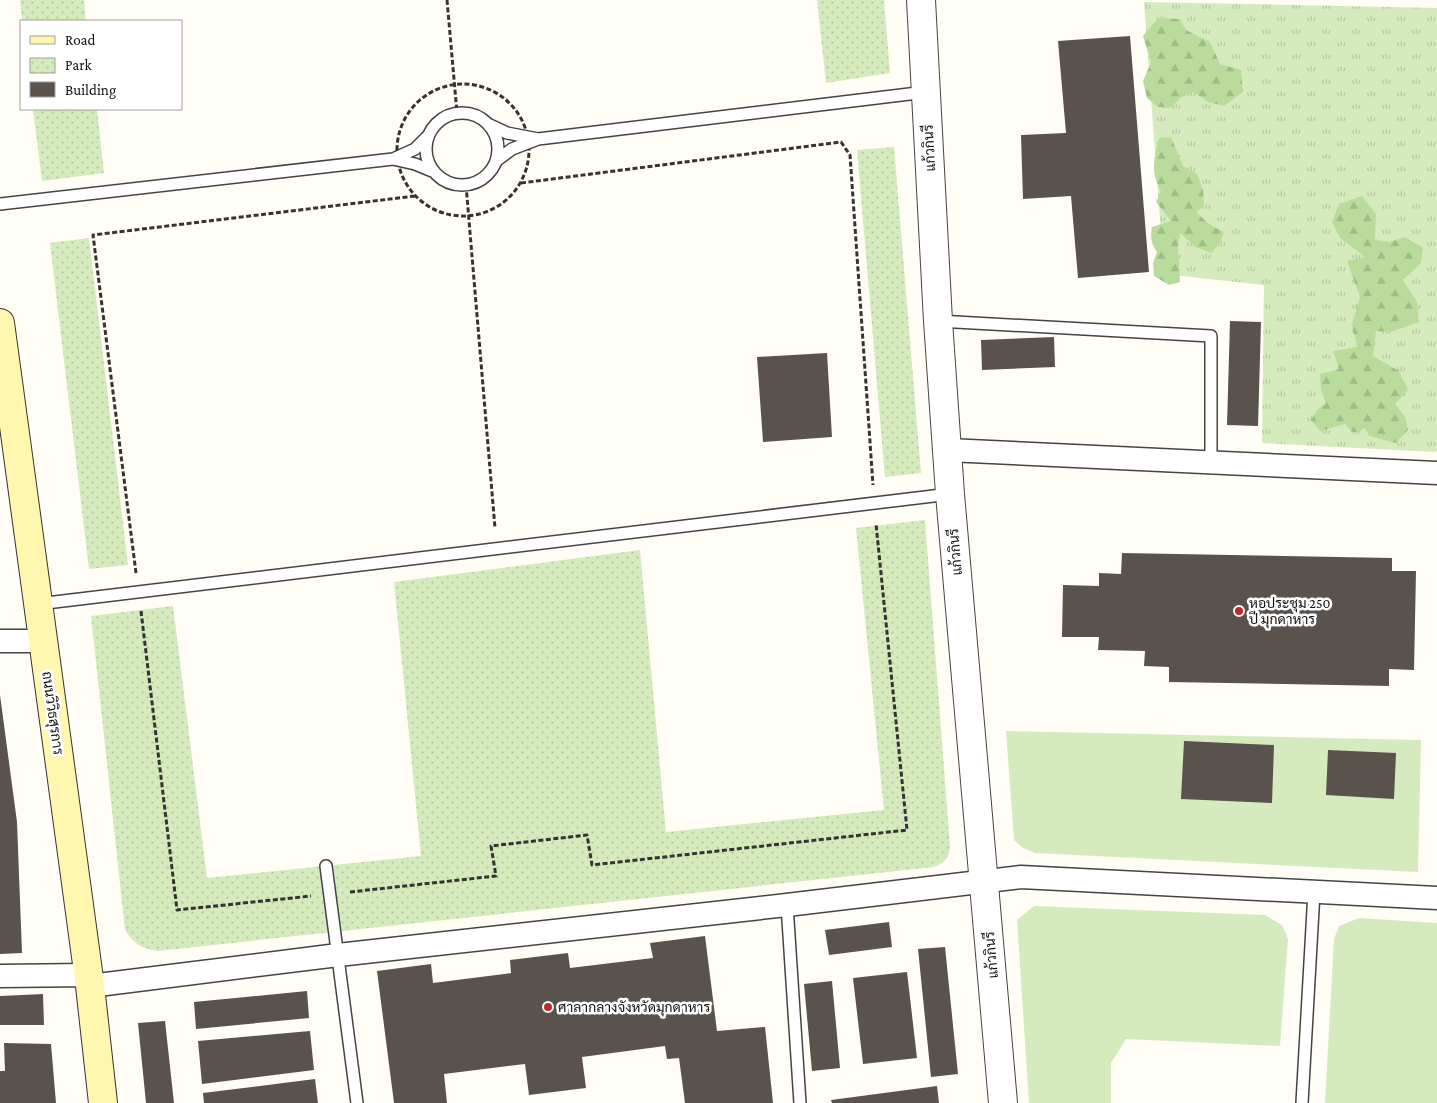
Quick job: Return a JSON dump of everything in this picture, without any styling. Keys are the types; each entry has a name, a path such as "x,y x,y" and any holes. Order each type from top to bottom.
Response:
{"main road":[{"name":"ถนนวิวิธสุรการ","path":"0,323 89,980 103,1103"}],"street":[{"name":"แก้วกินรี","path":"921,0 938,321 950,494 1003,1103"},
{"path":"948,450 1437,473"},
{"path":"0,641 44,641"},
{"path":"0,976 89,980 338,955 1021,877 1437,898"}],"lane":[{"path":"0,204 396,159 432,171 442,179 453,184 466,185 477,182 486,176 496,161 512,149 532,139 926,92"},
{"path":"396,159 415,149 435,124 445,117 457,113 468,113 507,133 532,139"},
{"path":"488,124 495,134 498,144 496,161"},
{"path":"428,135 425,147 432,171"},
{"path":"938,321 1211,336 1211,462"},
{"path":"38,604 950,494"},
{"path":"326,866 357,1103"},
{"path":"1302,1103 1314,892"},
{"path":"787,905 800,1103"}],"path":[{"path":"447,0 457,113"},
{"path":"455,83 475,85 495,92 512,106 532,139 528,164 521,183 507,200 490,212 468,216 446,215 425,206 408,189 398,169 396,159 396,146 401,124 414,105 432,92 455,83"},
{"path":"415,196 93,235 139,592 177,910 496,876 491,846 587,835 592,865 907,830 874,503 850,155 841,142 521,183"},
{"path":"466,185 496,549"}],"green space":[{"path":"20,0 84,0 86,20 22,20"},
{"path":"817,0 884,0 890,73 826,83"},
{"path":"1144,2 1437,8 1437,451 1262,443 1264,285 1164,274"},
{"path":"1158,18 1180,19 1186,30 1210,42 1220,64 1241,70 1243,92 1224,106 1208,102 1194,92 1182,97 1170,108 1158,107 1147,98 1143,81 1151,62 1143,36"},
{"path":"33,110 97,110 104,173 42,181"},
{"path":"1171,137 1183,166 1197,174 1203,190 1204,206 1196,212 1209,224 1224,232 1220,243 1211,253 1196,247 1180,233 1178,247 1180,282 1169,285 1154,276 1153,263 1157,252 1152,243 1151,234 1152,227 1171,221 1156,202 1161,191 1155,178 1154,165 1159,138"},
{"path":"894,147 921,473 885,477 857,150"},
{"path":"1362,196 1376,214 1375,240 1389,242 1405,237 1423,248 1421,263 1403,280 1417,302 1419,322 1391,332 1376,331 1373,356 1399,371 1408,390 1395,404 1405,417 1408,430 1396,443 1369,436 1365,428 1358,432 1352,432 1345,424 1320,431 1311,420 1317,410 1326,404 1321,389 1320,374 1339,369 1333,351 1357,347 1352,324 1360,297 1347,261 1365,257 1340,238 1332,222 1339,204"},
{"path":"89,238 128,565 89,569 50,243"},
{"path":"925,520 950,846 946,859 938,865 934,867 158,951 139,945 125,930 91,616 173,606 207,878 421,856 394,582 640,550 666,832 884,810 856,528"},
{"path":"1006,731 1421,740 1418,872 1035,853 1023,848 1014,840"},
{"path":"1034,906 1265,915 1282,925 1288,939 1280,1046 1126,1039 1111,1063 1111,1103 1029,1103 1017,920"},
{"path":"1359,918 1437,923 1437,1103 1325,1103 1334,939 1339,926"}],"building":[{"path":"1130,36 1149,272 1078,278 1071,196 1023,199 1021,135 1066,133 1058,41"},
{"path":"1230,321 1261,322 1258,426 1227,425"},
{"path":"1054,337 1055,367 982,370 981,340"},
{"path":"827,353 832,437 763,442 757,357"},
{"name":"หอประชุม 250 ปี มุกดาหาร","path":"1122,553 1392,558 1392,571 1416,571 1414,670 1389,669 1389,686 1169,682 1169,667 1144,666 1145,651 1098,650 1099,637 1062,637 1063,585 1099,586 1099,573 1121,574"},
{"path":"0,695 17,822 22,953 0,954"},
{"path":"1184,741 1274,745 1272,803 1181,799"},
{"path":"1328,750 1396,753 1394,799 1326,795"},
{"path":"889,922 892,947 829,955 825,930"},
{"name":"ศาลากลางจังหวัดมุกดาหาร","path":"705,936 717,1031 765,1027 773,1103 685,1103 679,1058 667,1059 665,1046 582,1057 586,1088 529,1095 525,1064 444,1074 447,1103 394,1103 377,971 431,964 433,983 511,973 510,960 568,953 570,968 653,958 650,943"},
{"path":"945,947 958,1074 931,1077 918,949"},
{"path":"907,972 917,1058 863,1064 853,978"},
{"path":"832,981 840,1068 812,1071 804,984"},
{"path":"307,991 309,1018 196,1029 194,1002"},
{"path":"43,994 44,1025 0,1025 0,996"},
{"path":"165,1021 174,1103 146,1103 138,1023"},
{"path":"310,1031 314,1070 202,1084 198,1041"},
{"path":"4,1043 51,1044 56,1103 0,1103 0,1071 5,1071"},
{"path":"315,1079 318,1103 204,1103 203,1093"},
{"path":"937,1086 939,1103 832,1103 831,1100"}],"place":[{"name":"หอประชุม 250 ปี มุกดาหาร","path":"1239,611"},
{"name":"ศาลากลางจังหวัดมุกดาหาร","path":"548,1007"}]}
